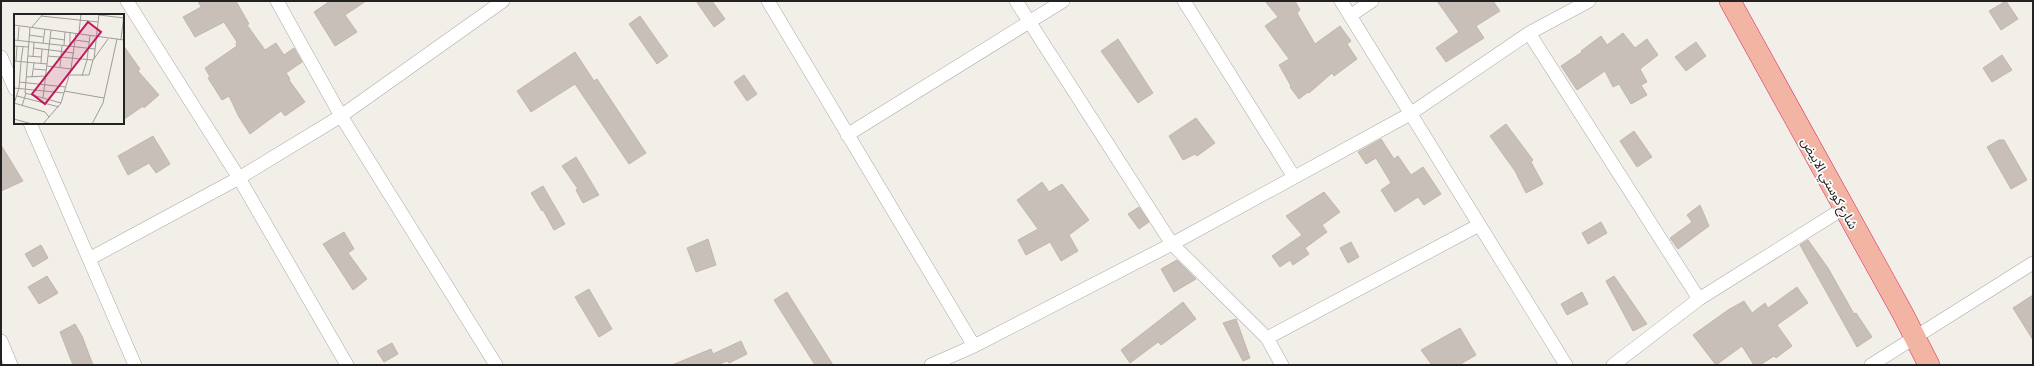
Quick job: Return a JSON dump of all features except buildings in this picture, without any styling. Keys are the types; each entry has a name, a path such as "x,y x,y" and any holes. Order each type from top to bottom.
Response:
{"highway":[{"name":"شارع كوستي الابيض","path":"1730,1 1929,365"}],"street":[{"path":"127,1 239,178 347,365"},
{"path":"277,1 341,116 496,365"},
{"path":"768,1 974,346"},
{"path":"1016,1 1028,22 1172,244 1267,338 1282,365"},
{"path":"847,135 1063,1"},
{"path":"1184,1 1294,177"},
{"path":"1341,1 1566,365"},
{"path":"1350,16 1372,1"},
{"path":"931,365 974,346 1172,244 1410,114 1530,33 1589,1"},
{"path":"89,259 239,178 341,116 499,2"},
{"path":"1530,33 1699,299"},
{"path":"1,57 14,87"},
{"path":"30,124 135,365"},
{"path":"1613,365 1699,299 1844,208"},
{"path":"1267,338 1479,225"},
{"path":"1871,365 2033,264"},
{"path":"1,341 11,365"}]}
